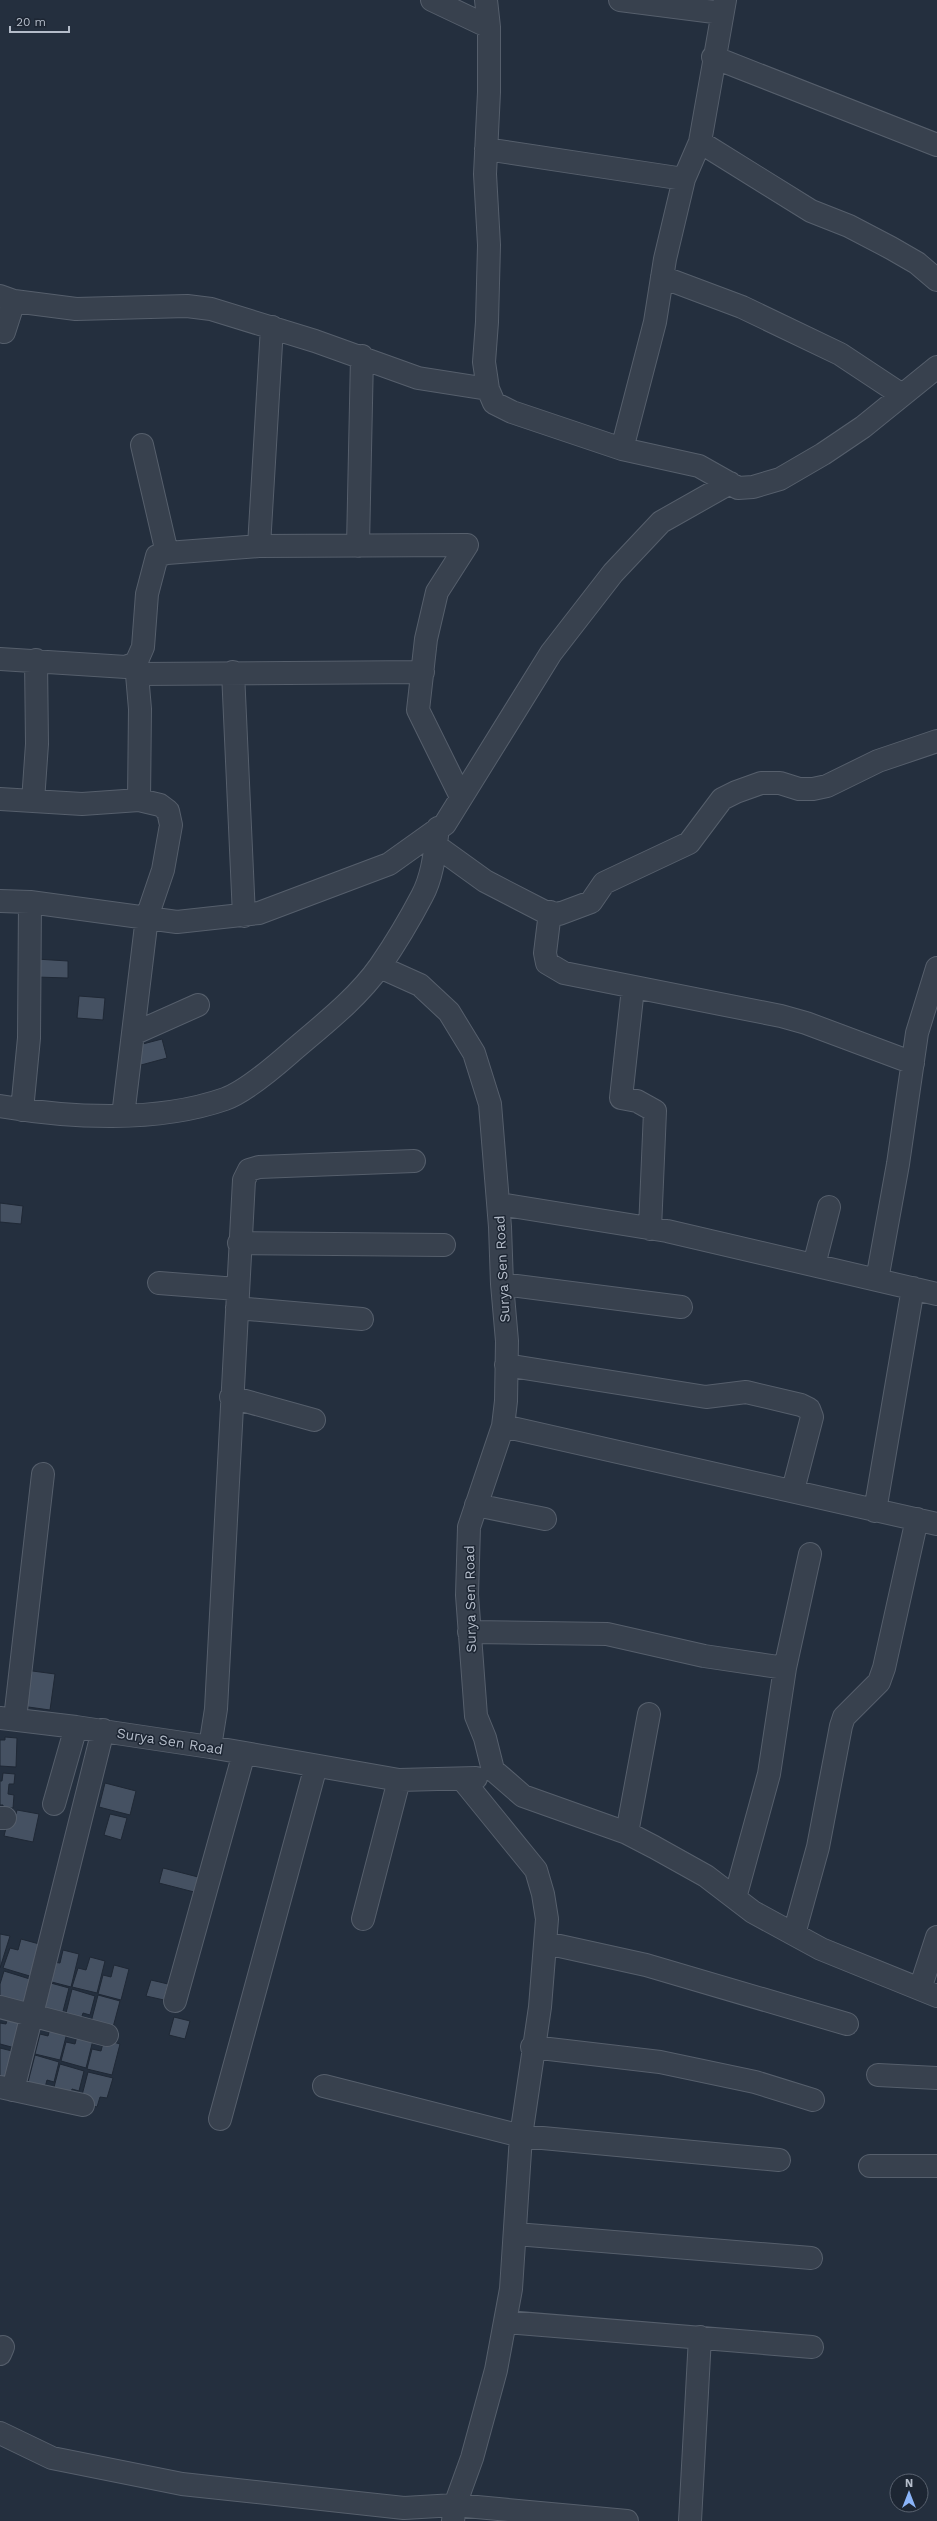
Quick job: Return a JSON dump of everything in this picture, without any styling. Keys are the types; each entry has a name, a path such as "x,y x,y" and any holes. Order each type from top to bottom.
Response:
{"street":[{"path":"432,0 488,27"},
{"path":"486,0 489,92 486,149 488,245 487,322 484,362 488,389 494,403 512,412 622,449 699,466 717,474 738,488 753,487 767,485 786,477 863,427 937,367"},
{"path":"620,0 724,6 713,57 700,142 684,179 662,276 655,322 622,449"},
{"path":"713,57 937,145"},
{"path":"700,142 811,211 849,226 917,263 937,280"},
{"path":"486,149 684,179"},
{"path":"662,276 742,307 840,354 902,395"},
{"path":"4,332 7,299 76,309 186,306 211,309 272,327 362,356 418,378 488,389"},
{"path":"259,546 272,327"},
{"path":"358,546 362,356"},
{"path":"142,445 167,553"},
{"path":"0,1106 73,1116 123,1116 187,1109 226,1099 275,1067 339,1011 380,967 423,895 437,837 551,653 613,573 661,522 730,483"},
{"path":"139,800 138,668 143,648 147,594 157,556 167,553 259,546 467,545 437,592 426,639 418,710 461,797"},
{"path":"0,659 36,660 138,668 233,672 423,672"},
{"path":"33,801 37,744 36,660"},
{"path":"233,672 244,916"},
{"path":"437,837 485,881 542,911 559,914 591,902 604,882 635,870 689,843 701,831 722,800 736,792 761,783 780,783 806,789 827,786 878,761 937,741"},
{"path":"0,799 82,804 139,800 160,805 168,811 171,825 163,870 147,917 123,1116"},
{"path":"0,901 30,902 177,922 244,916 259,913 389,864 437,837"},
{"path":"22,1110 29,1038 30,902"},
{"path":"550,912 545,953 547,963 564,974 806,1023 912,1063"},
{"name":"Surya Sen Road","path":"380,967 420,985 434,996 461,1028 474,1053 490,1104 499,1204 506,1365 506,1401 503,1426 469,1527 467,1594 476,1716 485,1738 493,1770 500,1776"},
{"path":"877,1280 898,1164 916,1032 937,968"},
{"path":"632,988 621,1098 637,1101 655,1111 650,1229"},
{"path":"133,1034 198,1005"},
{"path":"210,1747 216,1709 239,1243 244,1180 249,1170 259,1167 414,1161"},
{"path":"499,1204 650,1229 937,1294"},
{"path":"814,1265 829,1206"},
{"path":"239,1243 444,1245"},
{"path":"159,1283 362,1319"},
{"path":"502,1284 681,1307"},
{"path":"875,1511 913,1288"},
{"path":"506,1365 706,1397 746,1392 802,1405 808,1409 812,1417 793,1490"},
{"path":"231,1397 314,1420"},
{"path":"503,1426 793,1490 875,1511 927,1522 879,1682 844,1717 840,1726 818,1847 794,1934"},
{"path":"7,1719 43,1474"},
{"path":"476,1505 545,1519"},
{"path":"735,1898 769,1774 785,1668 810,1554"},
{"path":"469,1632 608,1634 704,1656 785,1668"},
{"path":"627,1833 649,1714"},
{"name":"Surya Sen Road","path":"7,1719 103,1730 399,1780 462,1779 500,1776"},
{"path":"54,1804 76,1726"},
{"path":"83,2105 7,2088 31,2015 103,1730"},
{"path":"175,2001 244,1753"},
{"path":"220,2119 316,1766"},
{"path":"500,1776 523,1796 627,1833 706,1876 753,1912 821,1949 929,1992 937,1937"},
{"path":"454,2513 472,2458 496,2370 506,2322 516,2234 521,2136 532,2047 540,2007 547,1918 543,1894 536,1870 462,1779"},
{"path":"363,1918 399,1780"},
{"path":"546,1943 646,1965 847,2024"},
{"path":"0,2007 107,2035"},
{"path":"532,2047 660,2062 755,2082 813,2100"},
{"path":"878,2075 937,2078"},
{"path":"324,2086 521,2136 779,2160"},
{"path":"870,2166 937,2166"},
{"path":"516,2234 811,2258"},
{"path":"506,2322 812,2347"},
{"path":"690,2521 700,2337"},
{"path":"0,2435 52,2458 182,2484 454,2513 627,2521"}],"building":[{"path":"36,959 68,961 68,978 36,977"},
{"path":"79,996 105,998 103,1020 77,1018"},
{"path":"162,1039 167,1058 141,1065 135,1046"},
{"path":"0,1203 23,1206 21,1224 0,1222"},
{"path":"25,1670 55,1674 50,1710 21,1706"},
{"path":"5,1737 17,1738 16,1767 0,1766 0,1740 5,1740"},
{"path":"3,1773 15,1774 14,1784 9,1784 8,1794 14,1795 13,1808 3,1808 3,1805 0,1805 0,1781 2,1781"},
{"path":"105,1783 136,1791 130,1815 99,1807"},
{"path":"17,1810 39,1814 33,1842 4,1836 10,1812 16,1814"},
{"path":"110,1814 127,1818 121,1840 104,1835"},
{"path":"163,1868 202,1878 198,1893 159,1883"},
{"path":"0,1934 10,1936 0,1968"},
{"path":"21,1939 43,1945 33,1977 3,1968 10,1948 18,1950"},
{"path":"63,1950 79,1954 71,1987 48,1981 53,1962 60,1963"},
{"path":"90,1957 105,1961 97,1993 72,1987 78,1968 86,1970"},
{"path":"114,1965 129,1969 121,2000 98,1994 103,1975 111,1977"},
{"path":"4,1971 33,1980 24,2008 0,2002 0,1984"},
{"path":"151,1980 168,1984 164,2000 146,1996"},
{"path":"47,1982 69,1988 61,2019 39,2013"},
{"path":"72,1989 95,1996 90,2015 83,2013 79,2026 64,2021"},
{"path":"98,1995 120,2001 112,2031 90,2026"},
{"path":"9,2013 27,2017 19,2049 0,2044 0,2023 6,2024"},
{"path":"174,2017 190,2021 185,2039 169,2035"},
{"path":"51,2025 68,2029 60,2060 35,2054 40,2034 48,2036"},
{"path":"78,2032 94,2036 86,2068 61,2061 66,2042 75,2044"},
{"path":"104,2039 120,2044 112,2075 87,2069 92,2049 101,2051"},
{"path":"0,2048 16,2052 9,2081 0,2079"},
{"path":"35,2055 59,2062 54,2082 47,2080 44,2091 27,2086"},
{"path":"60,2064 84,2071 79,2091 72,2089 69,2099 52,2095"},
{"path":"88,2072 113,2078 107,2098 100,2097 97,2107 80,2103"}]}
